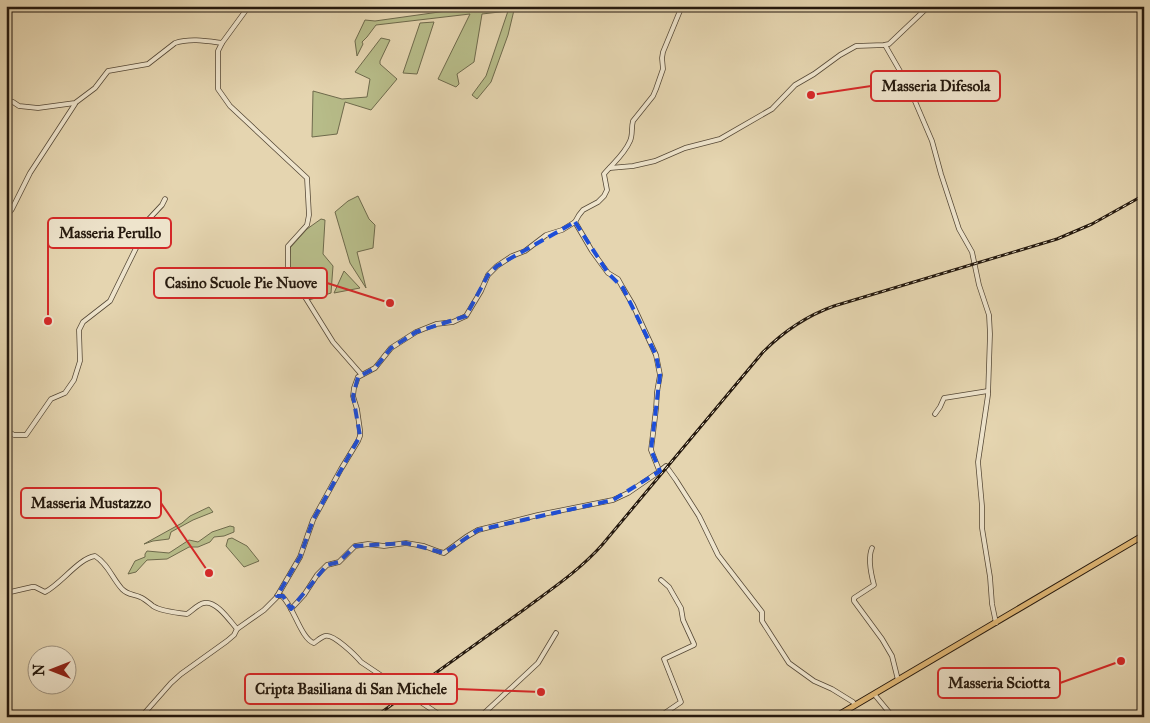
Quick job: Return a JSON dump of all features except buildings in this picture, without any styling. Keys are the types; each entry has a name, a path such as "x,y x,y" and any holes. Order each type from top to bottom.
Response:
{"main road":[{"path":"835,717 1144,535"}],"street":[{"path":"249,6 218,51 218,88 230,106 307,178 307,225 288,246 288,268 333,342 361,374"},
{"path":"141,717 171,683 208,653 227,641 234,635 237,629 264,610 277,596 300,557 313,520 360,436 357,409 353,396 358,377 375,368 391,348 416,332 436,324 453,322 466,316 488,275 506,259 525,251 546,235 562,230 575,222 583,210 598,202 606,193 604,174 621,156 629,144 633,121 653,96 664,69 663,52 682,6"},
{"path":"610,168 655,161 685,148 720,139 772,109 795,85 840,55 856,46 885,45 893,41 929,6"},
{"path":"6,217 12,209 30,172 75,104 95,88 108,71 148,64 179,41 199,40 222,43"},
{"path":"885,45 908,85 932,142 959,230 972,252 976,274 990,318 988,391 978,462 982,528 996,623"},
{"path":"6,101 13,102 18,106 38,108 75,104"},
{"path":"6,430 14,435 26,435 51,399 65,393 74,380 80,361 80,330 83,322 110,301 148,220 165,199"},
{"path":"575,222 608,273 618,279 656,355 660,375 651,450 660,471"},
{"path":"935,414 944,398 988,391"},
{"path":"291,609 327,564 339,562 355,546 368,544 384,546 406,543 424,546 444,553 478,530 538,515 613,500 628,493 666,466 699,516 718,555 762,612 762,621 788,662 808,677 832,689 855,705"},
{"path":"872,548 870,552 870,570 874,584 854,598 854,601 892,656 898,680"},
{"path":"6,593 32,587 45,592 53,588 82,562 95,556 105,564 121,588 127,593 141,597 154,607 186,614 203,603 210,604 218,608 237,629"},
{"path":"659,717 680,702 664,659 694,645 683,620 681,608 669,587 661,580"},
{"path":"277,596 283,597 302,631 311,642 316,642 324,636 330,636 353,653 361,662 443,717"},
{"path":"480,717 538,663 556,633"},
{"path":"874,694 893,717"}],"highlighted area":[{"path":"575,222 608,273 623,288 656,355 660,375 651,450 660,471 613,500 478,530 444,553 406,543 355,546 339,562 327,565 291,609 283,596 277,596 300,557 313,520 360,436 353,396 358,377 375,368 391,348 416,332 466,316 488,275 497,266"}],"green space":[{"path":"482,6 515,6 508,35 491,82 477,99 472,95 486,76 508,11 482,14 474,62 457,74 459,84 456,87 438,79 470,14 376,25 362,42 363,44 357,56 355,41 365,20 375,21"},
{"path":"434,22 417,74 403,73 420,23"},
{"path":"381,38 390,40 380,64 397,79 371,110 345,102 337,134 312,137 313,91 342,99 367,97 370,79 355,72"},
{"path":"358,196 369,219 375,225 373,248 357,252 366,288 350,263 335,212 348,201"},
{"path":"321,219 325,220 323,254 333,266 331,293 309,300 289,269 290,248 307,229"},
{"path":"344,271 360,288 334,293"},
{"path":"209,507 213,512 171,532 169,539 144,544 182,523 190,516"},
{"path":"230,526 234,527 234,532 214,537 210,542 198,547 189,547 167,559 147,560 136,572 128,574 135,561 145,557 147,551 169,553 189,540 198,542 212,532"},
{"path":"232,538 247,546 259,561 244,567 226,546 228,539"}],"railway":[{"path":"375,717 564,580 584,563 602,545 763,352 796,325 814,314 834,306 1057,239 1092,224 1144,195"}],"place":[{"name":"Masseria Difesola","path":"811,95"},
{"name":"Casino Scuole Pie Nuove","path":"390,303"},
{"name":"Masseria Perullo","path":"48,321"},
{"name":"Masseria Mustazzo","path":"209,573"},
{"name":"Masseria Sciotta","path":"1121,661"},
{"name":"Cripta Basiliana di San Michele","path":"541,692"}]}
